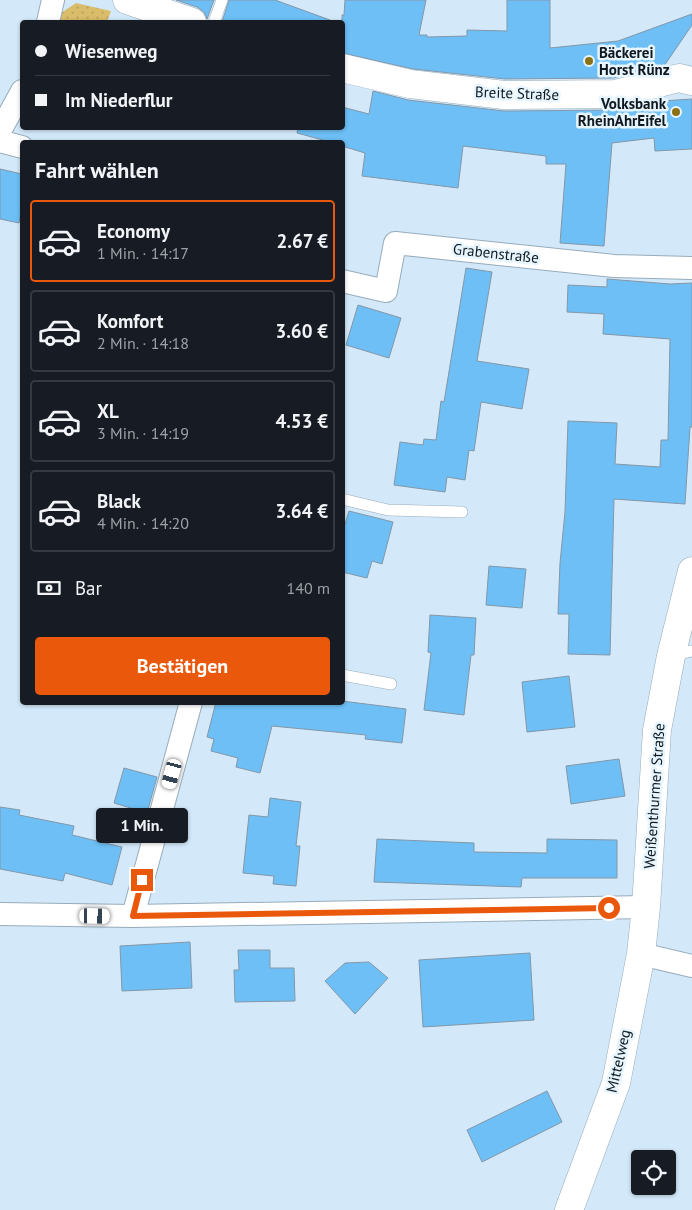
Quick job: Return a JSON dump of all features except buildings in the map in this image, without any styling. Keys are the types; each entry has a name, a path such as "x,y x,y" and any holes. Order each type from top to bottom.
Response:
{"street":[{"path":"48,20 52,0"},
{"path":"127,0 186,20"},
{"name":"Breite Straße","path":"345,69 410,84 504,95 615,94 679,78 692,80"},
{"path":"0,131 20,95"},
{"path":"0,141 20,146"},
{"name":"Grabenstraße","path":"345,282 386,292 395,242 614,266 692,268"},
{"name":"Weißenthurmer Straße","path":"646,907 657,730 682,653 692,571"},
{"path":"133,916 190,705"},
{"path":"0,914 133,916 646,907"},
{"name":"Mittelweg","path":"568,1210 616,1083 641,954 646,907"},
{"path":"641,954 692,966"}],"lane":[{"path":"215,20 222,0"},
{"path":"345,500 388,510 462,512"},
{"path":"345,675 391,684"}],"shaded area":[{"path":"76,3 111,11 108,20 59,20 61,13"}],"place":[{"name":"Bäckerei Horst Rünz","path":"589,61"},
{"name":"Volksbank RheinAhrEifel","path":"676,112"}],"route":[{"path":"142,880 133,916 609,908"}]}
